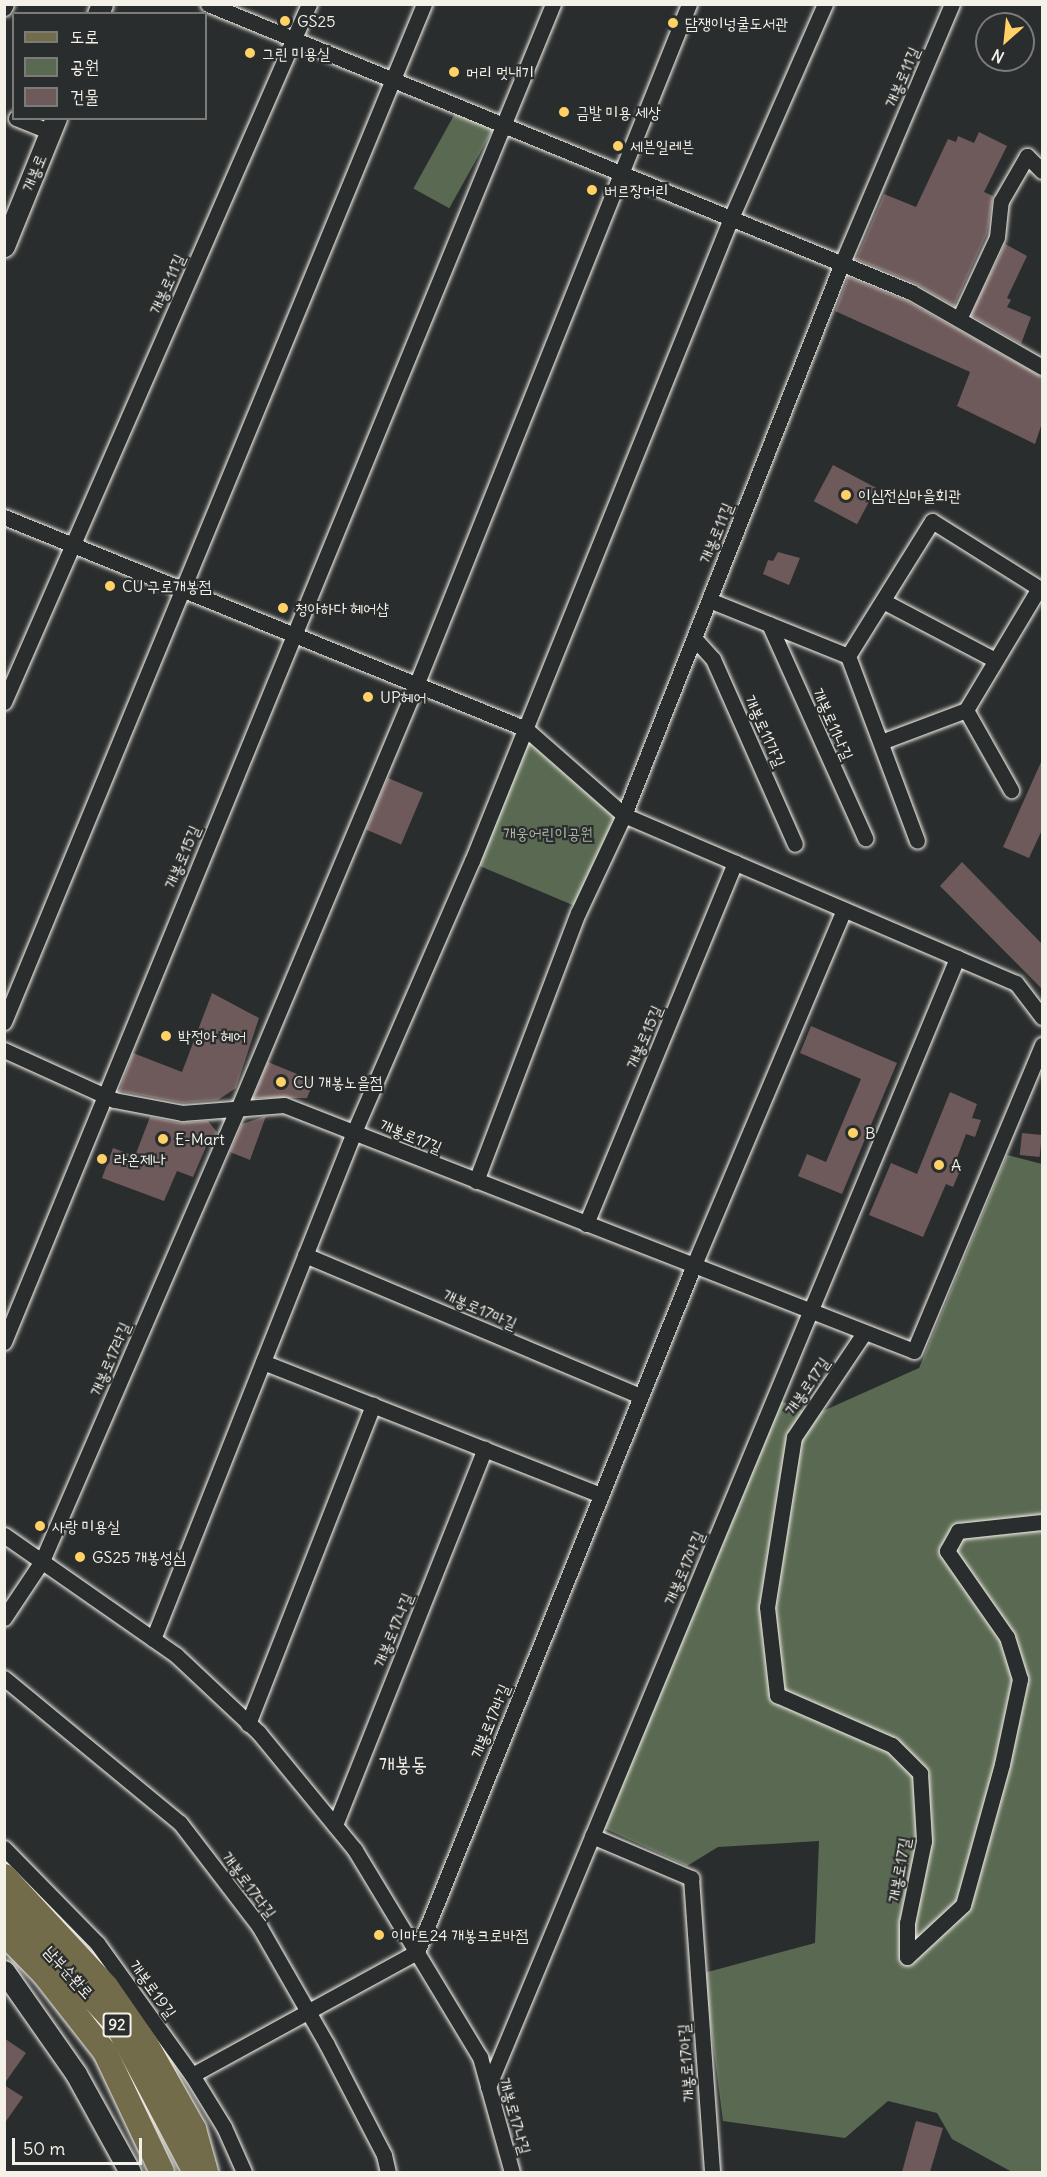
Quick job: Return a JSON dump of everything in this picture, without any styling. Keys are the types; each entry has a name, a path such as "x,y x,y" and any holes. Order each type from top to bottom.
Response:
{"main road":[{"name":"개봉로","path":"4,246 53,125"},
{"path":"4,1876 106,1986 146,2044 195,2129 206,2172"},
{"name":"남부순환로","path":"4,1903 116,2024 195,2172"},
{"name":"남부순환로","path":"4,1933 44,1974 105,2052 162,2172"},
{"path":"4,1948 44,1974"},
{"path":"4,1971 76,2074 130,2172"}],"street":[{"path":"208,4 911,292 1042,367"},
{"name":"개봉로11길","path":"71,544 309,4"},
{"path":"4,1022 180,588 393,81 423,4"},
{"path":"294,634 553,4"},
{"path":"238,1108 417,683 619,173 689,4"},
{"path":"153,1639 354,1132 526,729 731,218 825,4"},
{"name":"개봉로11길","path":"624,815 842,263 952,4"},
{"name":"개봉로","path":"26,120 53,125"},
{"path":"959,319 997,237 1001,201 1027,156 1042,171"},
{"path":"4,517 526,729 624,815 1016,983 1042,1014"},
{"path":"848,656 932,521 1041,589 966,710 881,742"},
{"path":"4,702 71,544"},
{"path":"709,600 848,656 917,841"},
{"path":"883,601 995,660"},
{"name":"개봉로11나길","path":"769,624 865,838"},
{"name":"개봉로15길","path":"103,1094 294,634"},
{"name":"개봉로11가길","path":"694,638 713,659 795,844"},
{"path":"966,710 1011,790"},
{"path":"476,1181 578,913 624,815"},
{"name":"개봉로15길","path":"585,1224 735,864"},
{"path":"693,1266 844,910"},
{"path":"810,1313 957,958"},
{"name":"개봉로17길","path":"4,1050 103,1094 182,1113 284,1105 810,1313 914,1351 1042,1045"},
{"path":"4,1342 103,1094"},
{"name":"개봉로17라길","path":"4,1618 42,1561 238,1108"},
{"name":"개봉로17마길","path":"305,1255 640,1396"},
{"name":"개봉로17바길","path":"417,1952 693,1266"},
{"name":"개봉로17아길","path":"488,2087 810,1313"},
{"name":"개봉로17길","path":"864,1333 794,1437 767,1607 777,1695 891,1746 920,1773 924,1841 907,1923 907,1957 963,1905 1002,1764 1020,1678 1007,1637 946,1551 958,1532 1042,1522"},
{"path":"263,1362 601,1495"},
{"path":"248,1724 373,1405"},
{"name":"개봉로17나길","path":"335,1825 485,1449"},
{"name":"개봉로17나길","path":"4,1535 176,1655 248,1724 356,1850 480,2057 512,2172"},
{"name":"개봉로17다길","path":"4,1678 180,1823 259,1926 307,2010 384,2155 388,2172"},
{"name":"개봉로17아길","path":"592,1836 691,1878 712,2172"},
{"name":"개봉로19길","path":"4,1848 97,1943 192,2075 224,2127 244,2172"},
{"path":"192,2075 307,2010 417,1952"}],"green space":[{"path":"458,108 494,128 449,208 413,188"},
{"name":"개웅어린이공원","path":"527,737 617,819 575,906 475,864"},
{"path":"1007,1155 1042,1164 1042,2172 1012,2172 952,2139 937,2113 888,2101 845,2138 723,2121 704,1973 815,1943 819,1841 718,1847 687,1866 597,1825 774,1398 814,1415 919,1368"}],"building":[{"path":"979,132 1007,146 984,192 993,196 987,234 954,306 915,283 856,259 884,194 916,207 948,139 956,142 958,136 974,143"},
{"path":"1005,244 1027,256 1007,298 1011,300 1007,307 1031,317 1021,344 971,315"},
{"path":"848,277 907,301 1042,377 1042,423 1035,444 957,406 970,372 835,311"},
{"name":"이심전심마을회관","path":"833,465 876,488 857,524 814,501"},
{"path":"778,552 800,558 789,585 763,574 768,560 773,561"},
{"path":"1042,760 1042,830 1029,858 1003,847"},
{"path":"388,778 423,793 401,844 366,830"},
{"path":"962,862 1042,944 1042,989 940,886"},
{"path":"212,993 259,1018 236,1088 218,1100 183,1103 119,1091 133,1053 182,1072"},
{"path":"811,1026 897,1063 842,1194 798,1176 807,1154 826,1162 861,1079 800,1053"},
{"path":"268,1062 314,1081 307,1098 253,1098"},
{"name":"A","path":"950,1092 977,1104 972,1118 981,1120 975,1137 966,1134 955,1163 962,1166 953,1187 946,1184 923,1237 869,1215 891,1163 917,1174"},
{"path":"266,1116 250,1160 230,1152 242,1124"},
{"path":"150,1117 180,1123 208,1121 217,1132 212,1144 208,1142 193,1177 177,1171 164,1201 102,1178 113,1148 135,1156"},
{"path":"1022,1133 1042,1135 1040,1157 1020,1155"},
{"path":"4,2038 26,2053 4,2084"},
{"path":"4,2085 23,2097 4,2124"},
{"path":"916,2121 943,2128 930,2172 902,2172"}],"place":[{"name":"GS25","path":"285,21"},
{"name":"담쟁이넝쿨도서관","path":"673,23"},
{"name":"그린 미용실","path":"250,53"},
{"name":"머리 멋내기","path":"454,72"},
{"name":"금발 미용 세상","path":"564,112"},
{"name":"세븐일레븐","path":"618,146"},
{"name":"버르장머리","path":"592,190"},
{"name":"이심전심마을회관","path":"846,495"},
{"name":"CU 구로개봉점","path":"110,586"},
{"name":"청아하다 헤어샵","path":"283,608"},
{"name":"UP헤어","path":"368,697"},
{"name":"박정아 헤어","path":"166,1036"},
{"name":"CU 개봉노을점","path":"281,1082"},
{"name":"B","path":"853,1133"},
{"name":"E-Mart","path":"163,1139"},
{"name":"라온제나","path":"102,1159"},
{"name":"A","path":"939,1165"},
{"name":"사랑 미용실","path":"40,1526"},
{"name":"GS25 개봉성심","path":"80,1557"},
{"name":"이마트24 개봉크로바점","path":"379,1935"}],"district":[{"name":"개봉동","path":"403,1763"}]}
